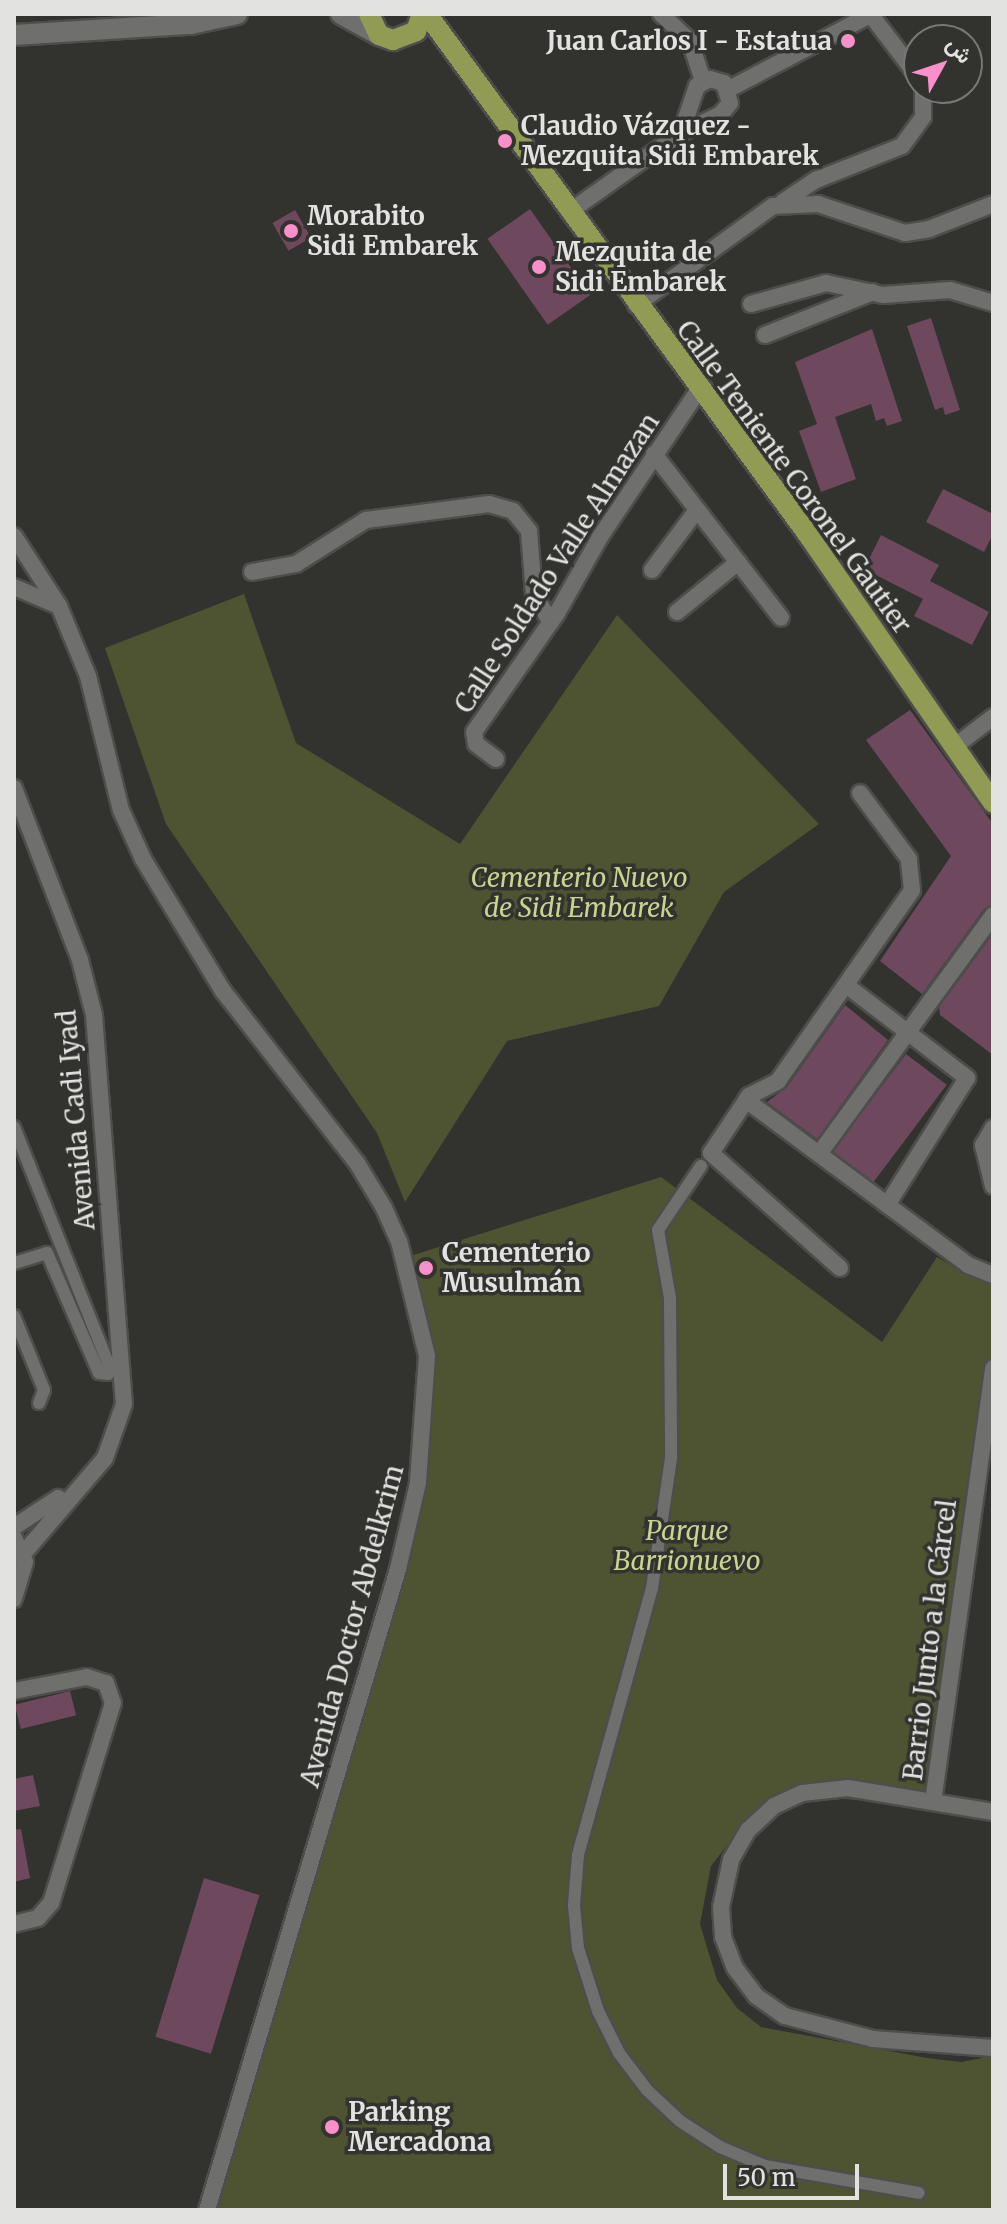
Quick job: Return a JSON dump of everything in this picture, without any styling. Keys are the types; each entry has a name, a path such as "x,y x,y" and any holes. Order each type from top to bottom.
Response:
{"main road":[{"path":"369,14 379,35"},
{"path":"408,37 424,14"},
{"name":"Calle Teniente Coronel Gautier","path":"424,14 467,67 636,305 700,388 993,803"},
{"name":"Calle Teniente Coronel Gautier","path":"379,35 393,40 408,37 434,42 467,67"}],"street":[{"path":"14,35 191,24 237,14"},
{"path":"341,14 379,35"},
{"path":"661,14 690,41 703,81 681,133"},
{"path":"729,89 872,14 903,56"},
{"path":"569,212 681,133 714,117 730,103 729,89 717,80 703,81"},
{"path":"693,102 701,113 714,117"},
{"path":"636,305 756,215 782,203 816,180 902,146 923,117 923,104"},
{"path":"782,203 818,204 905,233 929,229 993,204"},
{"path":"751,304 816,284 873,292 950,290 993,303"},
{"path":"765,335 873,292"},
{"name":"Calle Soldado Valle Almazan","path":"496,759 476,744 474,732 551,622 654,454 700,388"},
{"path":"654,454 781,618"},
{"path":"252,572 285,568 309,558 366,520 489,504 513,511 529,531 534,595 551,622"},
{"path":"652,570 697,510"},
{"name":"Avenida Doctor Abdelkrim","path":"14,536 59,606 88,676 121,810 143,859 223,991 357,1163 384,1208 399,1241 427,1356 418,1483 398,1569 207,2210"},
{"path":"677,612 738,562"},
{"path":"14,587 59,606"},
{"path":"954,747 993,717"},
{"name":"Avenida Cadi Iyad","path":"14,788 80,960 99,1045 124,1404 105,1458 24,1553"},
{"path":"840,1268 712,1158 714,1144 746,1100 778,1081 909,898 914,881 909,859 860,793"},
{"path":"819,1154 993,915"},
{"path":"846,985 963,1071 967,1082 887,1205"},
{"path":"746,1100 975,1269 993,1275"},
{"path":"14,1127 110,1368 108,1374 99,1373 47,1253 14,1263"},
{"path":"993,1128 983,1145 993,1186"},
{"path":"701,1166 658,1230 671,1319 671,1458 652,1588 578,1855 574,1905 578,1948 598,2011 619,2053 647,2090 680,2121 720,2147 765,2166 919,2193"},
{"path":"14,1316 44,1390 39,1403"},
{"name":"Barrio Junto a la Cárcel","path":"933,1802 974,1483 993,1368"},
{"path":"14,1527 35,1517 105,1458"},
{"name":"Barrio Junto a la Cárcel","path":"974,1483 993,1485"},
{"path":"14,1538 24,1553 23,1581 14,1599"},
{"path":"14,1691 87,1677 100,1679 111,1690 113,1703 54,1893 41,1916 14,1924"},
{"name":"Barrio Junto a la Cárcel","path":"993,1812 833,1787 802,1793 774,1806 748,1830 731,1860 721,1907 723,1937 744,1982 785,2016 873,2039 993,2048"}],"green space":[{"name":"Cementerio Nuevo de Sidi Embarek","path":"244,594 296,743 460,844 617,615 819,824 724,892 659,1006 507,1041 405,1202 377,1133 166,824 105,648"},
{"name":"Parque Barrionuevo","path":"661,1177 882,1342 937,1257 965,1274 993,1274 993,1348 927,1807 825,1797 791,1799 745,1822 711,1866 700,1924 717,1980 737,2008 761,2027 927,2058 961,2062 993,2056 993,2210 208,2210 396,1579 429,1403 404,1258"}],"building":[{"name":"Mezquita de Sidi Embarek","path":"530,209 590,295 548,325 487,239"},
{"name":"Morabito Sidi Embarek","path":"295,210 311,238 288,251 272,223"},
{"path":"931,318 960,410 945,415 943,407 935,410 907,326"},
{"path":"872,329 902,421 887,426 884,418 876,421 871,404 835,417 856,479 821,492 799,431 817,424 795,362"},
{"path":"943,489 993,514 993,534 984,552 926,522"},
{"path":"881,535 939,565 930,581 989,612 972,645 914,616 923,599 864,569"},
{"path":"910,710 993,824 993,904 984,909 922,994 880,961 951,856 866,740"},
{"path":"993,934 993,1055 940,1015 939,1007"},
{"path":"845,1005 888,1040 817,1139 767,1102 787,1087"},
{"path":"906,1054 947,1085 873,1182 833,1151"},
{"path":"70,1691 76,1715 21,1729 15,1705"},
{"path":"33,1775 40,1806 14,1811 14,1779"},
{"path":"21,1829 30,1878 14,1882 14,1830"},
{"path":"204,1878 259,1895 211,2054 155,2037"}],"place":[{"name":"Juan Carlos I - Estatua","path":"848,41"},
{"name":"Claudio Vázquez - Mezquita Sidi Embarek","path":"505,141"},
{"name":"Morabito Sidi Embarek","path":"291,231"},
{"name":"Mezquita de Sidi Embarek","path":"539,267"},
{"name":"Cementerio Musulmán","path":"426,1268"},
{"name":"Parking Mercadona","path":"332,2127"}]}
